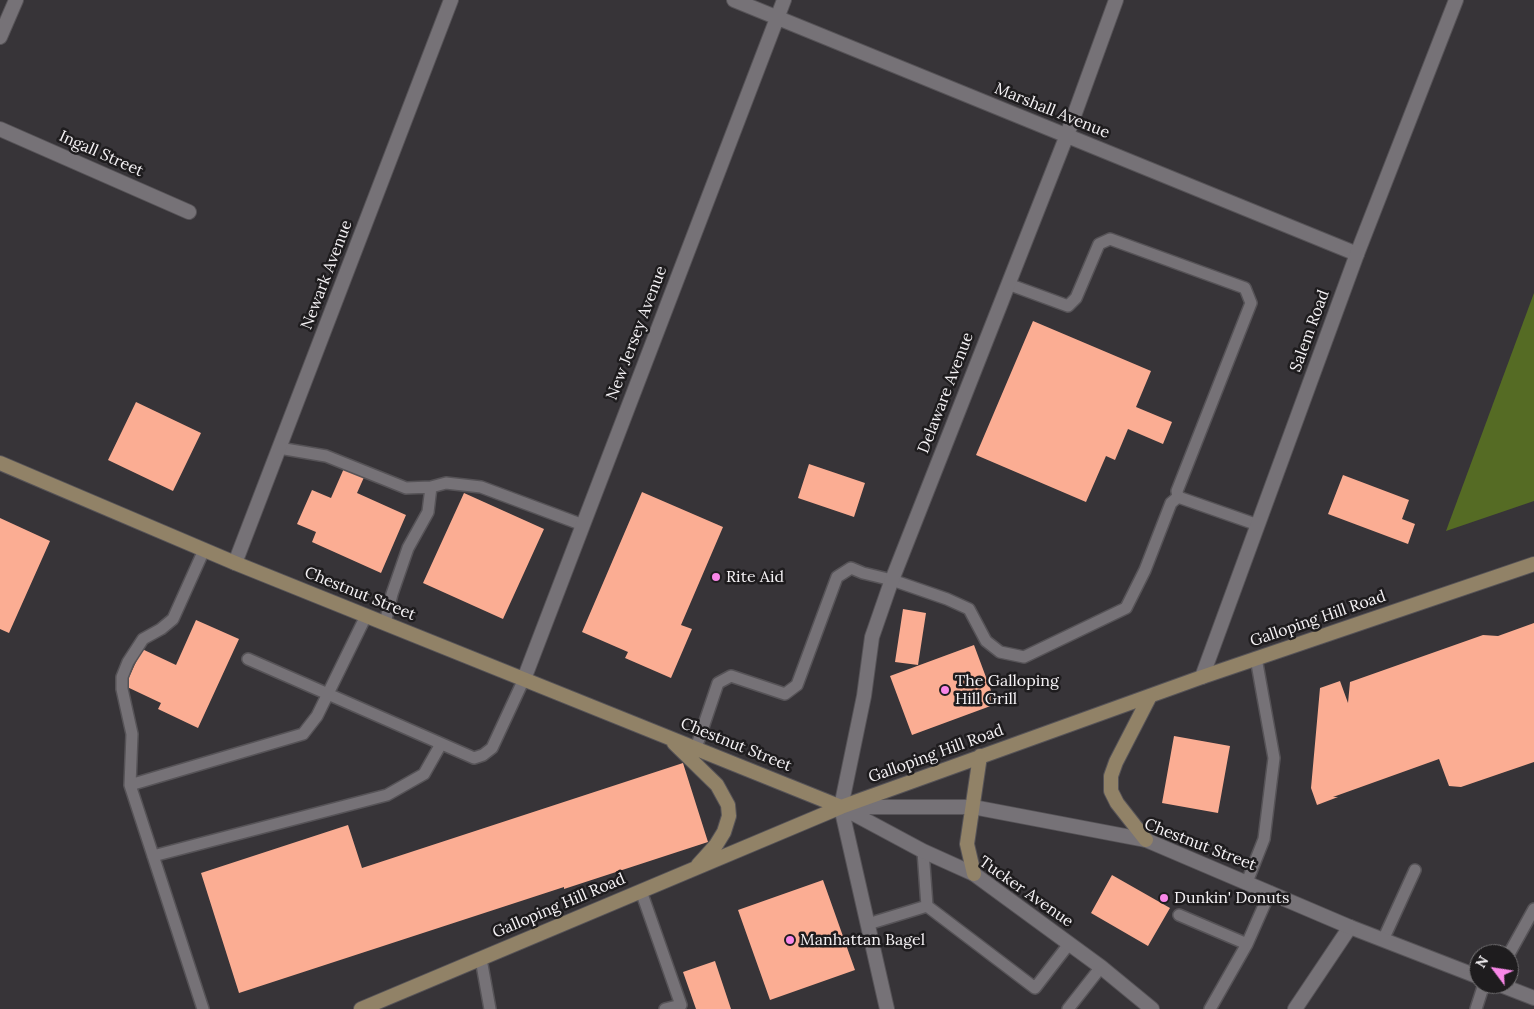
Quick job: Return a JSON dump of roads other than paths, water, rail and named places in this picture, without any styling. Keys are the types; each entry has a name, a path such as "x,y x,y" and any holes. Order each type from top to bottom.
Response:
{"main road":[{"name":"Chestnut Street","path":"0,463 235,563 841,807"},
{"name":"Galloping Hill Road","path":"361,1009 841,807 1256,658 1534,564"},
{"path":"1146,840 1117,803 1111,791 1111,776 1116,762 1150,696"},
{"path":"668,737 717,785 728,806 729,816 724,832 716,845 695,868"},
{"path":"974,874 967,844 980,756"}],"street":[{"path":"0,36 16,0"},
{"name":"Newark Avenue","path":"235,563 450,0"},
{"name":"Marshall Avenue","path":"734,0 1357,254"},
{"name":"New Jersey Avenue","path":"524,679 784,0"},
{"name":"Delaware Avenue","path":"841,807 864,696 872,637 892,580 1066,135 1116,0"},
{"name":"Salem Road","path":"1202,677 1357,254 1456,0"},
{"name":"Ingall Street","path":"0,129 188,212"},
{"path":"841,807 887,1009"},
{"name":"Chestnut Street","path":"841,807 973,807 1146,840 1350,927 1469,973"},
{"name":"Tucker Avenue","path":"841,807 923,851 974,874 1101,968 1152,1009"},
{"path":"1296,1009 1350,927"},
{"path":"1519,992 1534,998"}],"lane":[{"path":"1008,284 1068,306 1076,298 1099,244 1110,239 1245,288 1251,303 1177,491 1178,497"},
{"path":"279,448 326,456 406,488 430,487 446,483 481,487 583,525"},
{"path":"385,623 392,594 408,548 428,512 430,487"},
{"path":"1178,497 1258,525"},
{"path":"696,748 718,683 731,676 786,694 797,685 836,577 851,568 947,599 968,609 986,641 1000,652 1024,657 1126,608 1145,570 1171,503 1178,497"},
{"path":"203,1009 130,785 132,734 122,690 122,678 128,662 143,639 161,629 173,619 204,550"},
{"path":"130,785 303,734 317,716 329,694 366,616"},
{"path":"1247,882 1264,839 1274,758 1256,658"},
{"path":"248,659 474,758 483,755 492,748 524,679"},
{"path":"153,856 387,795 424,774 441,744"},
{"path":"923,851 928,906 1035,988 1069,944"},
{"path":"1383,940 1415,870"},
{"path":"642,891 681,1005 665,1009"},
{"path":"1210,1009 1246,944 1270,892"},
{"path":"868,924 928,906"},
{"path":"1515,944 1534,909"},
{"path":"1180,915 1246,944"},
{"path":"481,958 490,1009"},
{"path":"1068,1009 1101,968"},
{"path":"1476,1009 1481,994"}],"place":[{"name":"Rite Aid","path":"716,577"},
{"name":"The Galloping Hill Grill","path":"945,690"},
{"name":"Dunkin' Donuts","path":"1164,898"},
{"name":"Manhattan Bagel","path":"790,940"}]}
